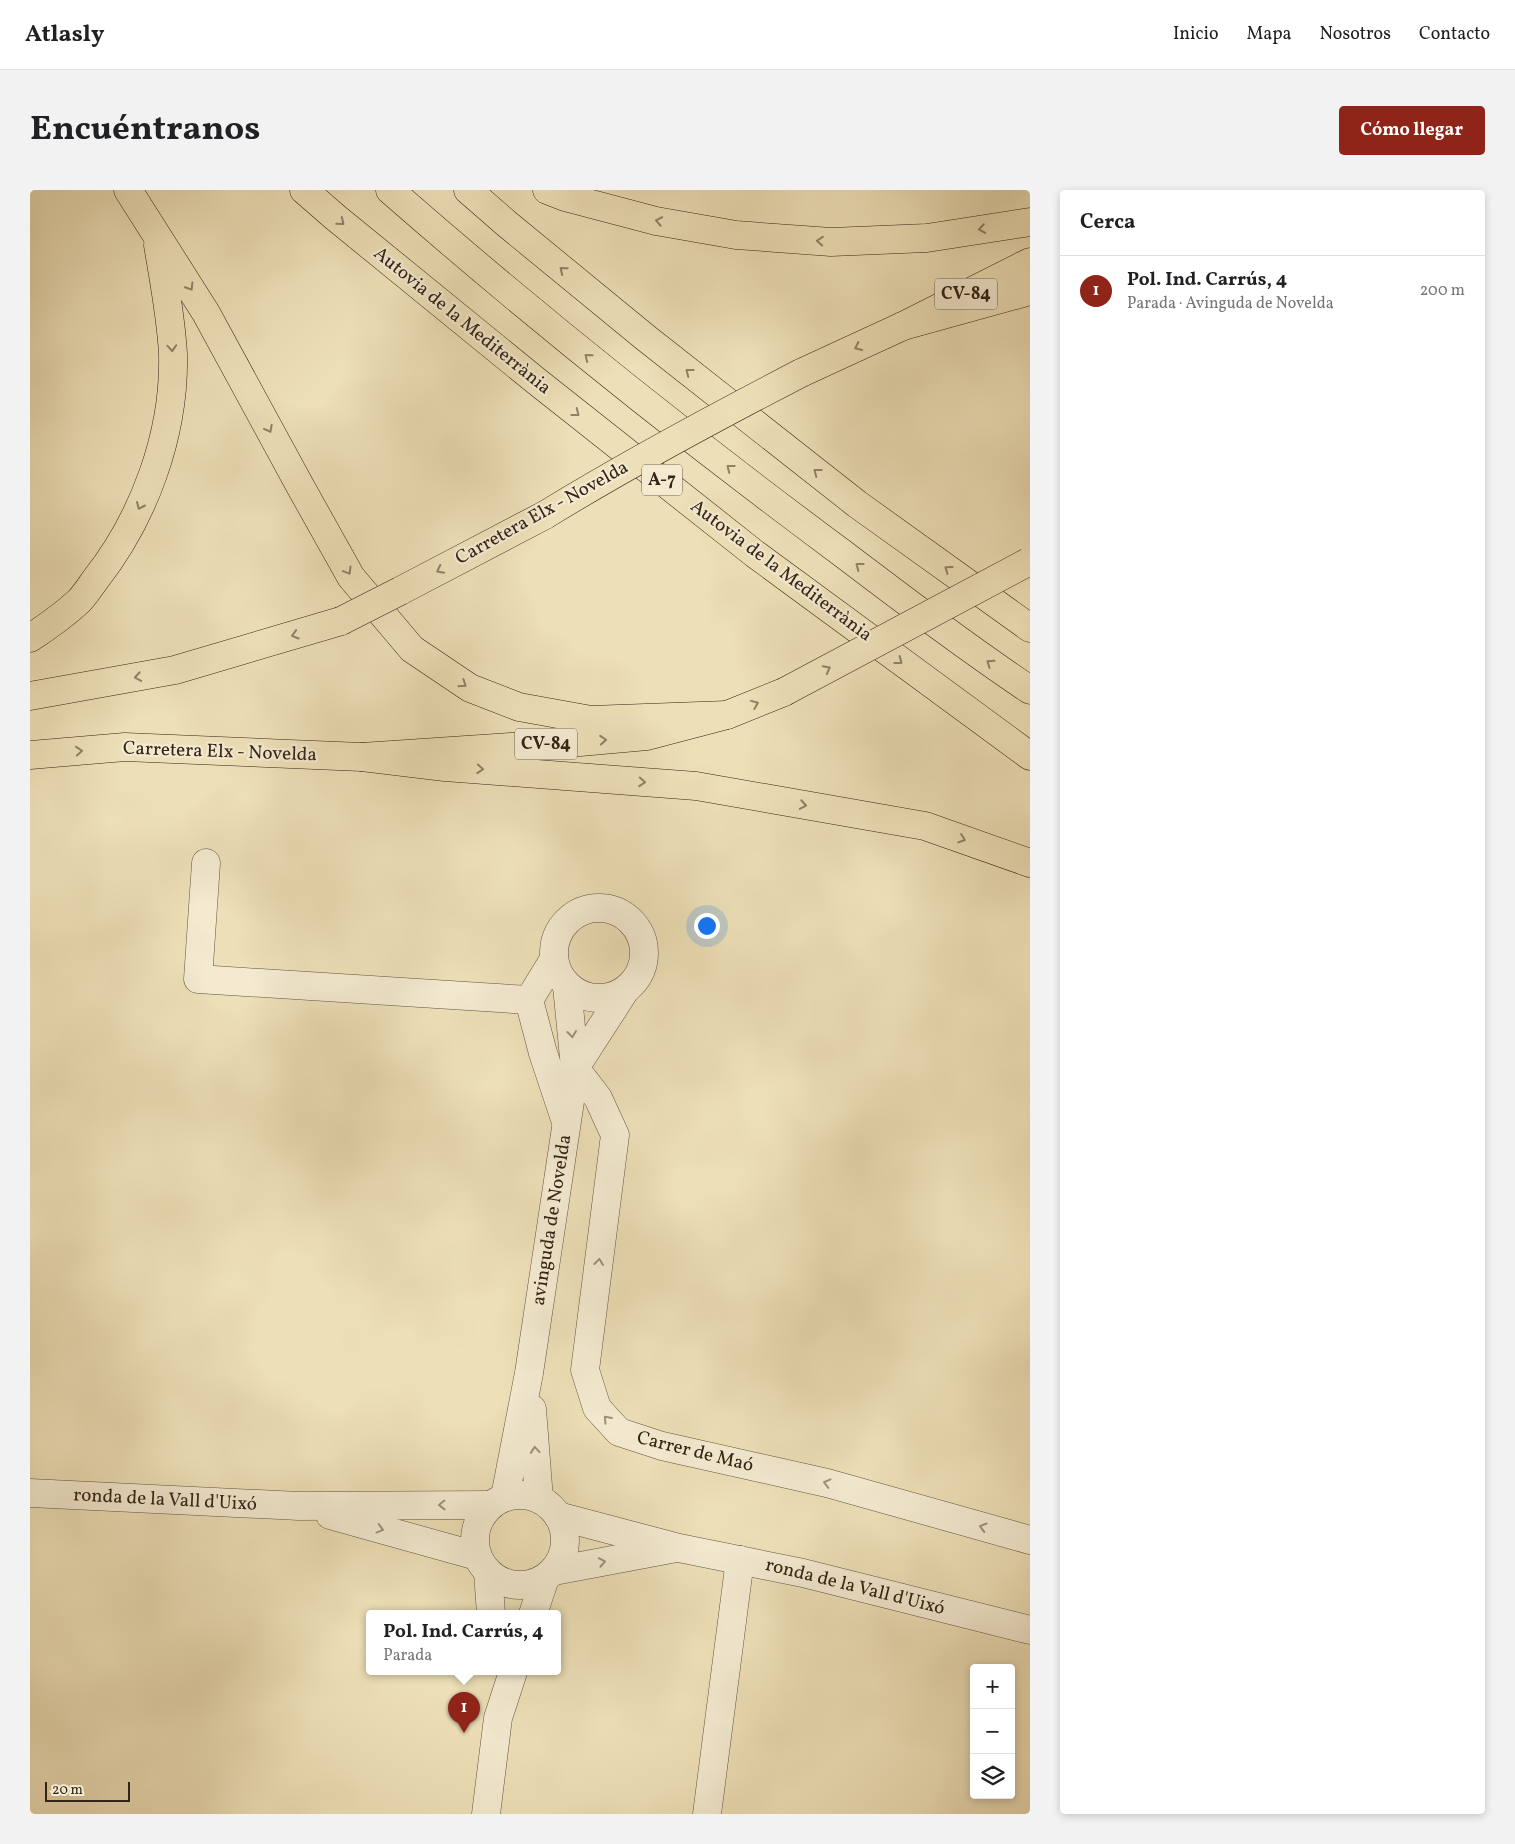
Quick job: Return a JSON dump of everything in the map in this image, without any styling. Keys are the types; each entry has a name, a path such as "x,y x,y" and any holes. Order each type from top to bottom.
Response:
{"main road":[{"path":"128,190 206,312 351,577 412,650 470,688 519,707 591,720 727,715"},
{"name":"Autovia de la Mediterrània","path":"304,190 527,374 755,554 1030,756"},
{"name":"A-7","path":"390,190 589,357 758,491 990,664 1030,690"},
{"path":"468,190 506,224 646,338 849,498 1030,628"},
{"path":"547,190 565,197 665,223 736,235 831,242 927,238 1030,222"},
{"path":"30,638 80,600 109,563 140,507 162,447 171,397 173,355 168,302 155,231"},
{"name":"Carretera Elx - Novelda","path":"30,696 175,670 341,621 545,515 701,424 801,373 903,326 1030,262"},
{"path":"903,326 1030,291"},
{"name":"Carretera Elx - Novelda","path":"30,755 125,747 362,757 647,736 727,715 784,692 1029,561"},
{"path":"362,757 445,767 696,786 925,826 1030,863"}],"street":[{"path":"206,863 198,979 529,1000"},
{"path":"600,908 618,912 629,919 637,929 643,942 644,957 642,968 637,978 624,992 605,998 593,998 579,994 567,986 556,968 554,959 559,930 570,918 584,910 600,908"},
{"path":"554,959 529,1000 543,1053 567,1123"},
{"name":"avinguda de Novelda","path":"498,1501 528,1373 575,1068 567,986"},
{"name":"avinguda de Novelda","path":"575,1068 624,992"},
{"name":"Carrer de Maó","path":"575,1068 598,1098 615,1135 585,1370 597,1408 619,1432 662,1446 827,1483 1030,1540"},
{"name":"avinguda de Novelda","path":"528,1373 549,1507"},
{"name":"ronda de la Vall d'Uixó","path":"30,1494 300,1506 498,1501"},
{"path":"490,1610 483,1564 474,1537 480,1517 498,1501 521,1494 549,1507 564,1529 564,1545 561,1557 549,1575 535,1610"},
{"name":"ronda de la Vall d'Uixó","path":"300,1506 483,1564"},
{"name":"ronda de la Vall d'Uixó","path":"549,1507 679,1548 804,1573 1030,1630"},
{"name":"ronda de la Vall d'Uixó","path":"549,1575 679,1548"},
{"path":"707,1814 740,1560"},
{"path":"483,1564 500,1581 514,1585 526,1585 549,1575"},
{"path":"486,1814 498,1718 495,1675"},
{"path":"498,1718 512,1675"}],"place":[{"name":"Pol. Ind. Carrús, 4","path":"464,1733"}]}
